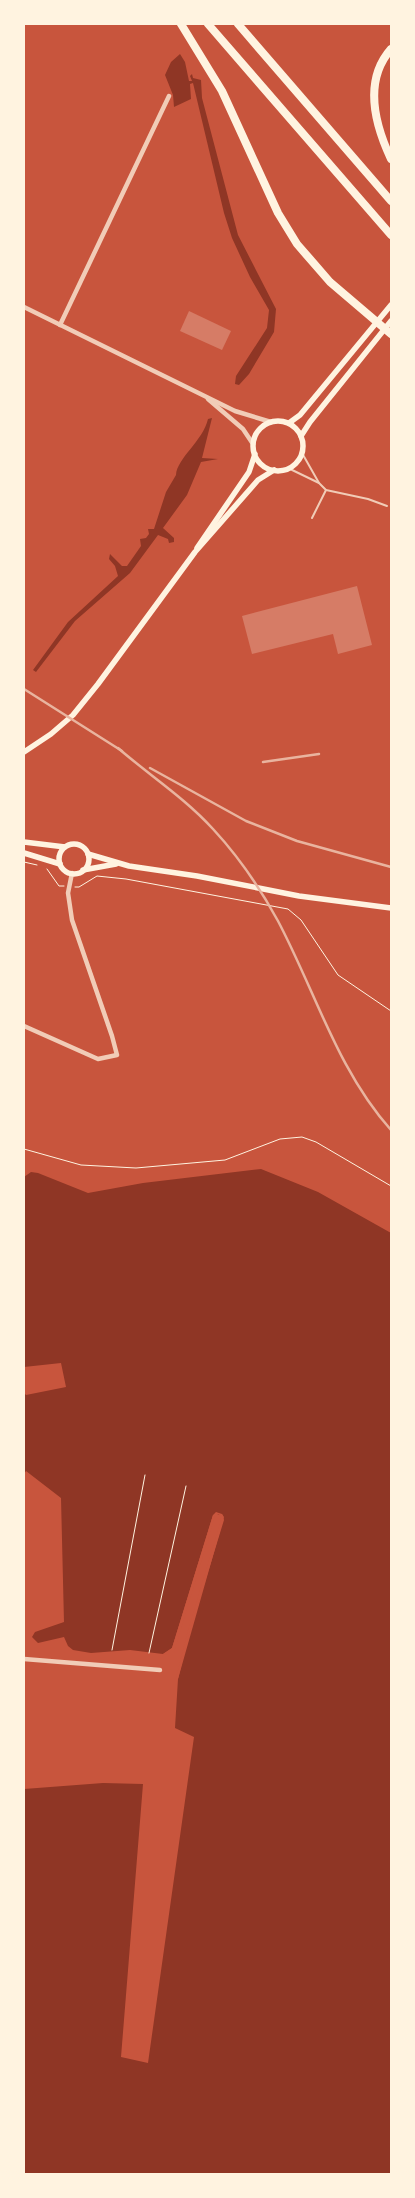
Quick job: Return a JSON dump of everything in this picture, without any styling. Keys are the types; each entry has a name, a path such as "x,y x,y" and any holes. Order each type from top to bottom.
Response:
{"highway":[{"path":"181,24 222,92 278,213 297,244 330,282 388,332"},
{"path":"208,24 391,235"},
{"path":"238,24 391,201"},
{"path":"391,49 380,65 376,80 374,106 376,119 391,159"}],"main road":[{"path":"289,424 300,415 391,305"},
{"path":"24,752 51,734 73,715 195,552 258,480 274,470 288,468 297,462 302,453 301,436 310,422 388,332 391,321"},
{"path":"274,470 262,465 255,454 253,444 256,435 262,427 270,422 280,421 289,424 301,436"},
{"path":"195,552 202,538 249,472 255,454"},
{"path":"24,842 65,847 79,845 88,854 118,864 198,876 298,896 391,908"},
{"path":"65,847 59,858 60,864 65,870 72,873 118,864"},
{"path":"24,853 60,864"},
{"path":"83,870 88,863 88,854"}],"street":[{"path":"60,325 169,96"},
{"path":"24,307 235,411 270,422"},
{"path":"203,395 243,429 253,444"},
{"path":"24,1026 98,1059 117,1055 72,920 68,893 72,873"},
{"path":"24,1659 160,1670"}],"lane":[{"path":"302,453 319,483 326,490 368,499 387,506"},
{"path":"288,468 319,483"},
{"path":"312,518 326,490"}],"path":[{"path":"24,862 38,865"},
{"path":"46,867 58,886"},
{"path":"80,887 97,876 126,879 288,909 301,920 338,975 391,1011"},
{"path":"24,1149 81,1165 136,1168 225,1160 280,1139 302,1137 316,1142 391,1186"},
{"path":"112,1650 145,1474"},
{"path":"149,1653 186,1486"}],"shaded area":[{"path":"180,54 185,62 189,81 192,81 190,76 192,74 193,78 201,80 202,98 238,235 276,309 274,332 249,374 239,385 235,384 236,376 267,328 269,310 250,277 232,238 224,213 193,83 190,84 191,99 174,107 173,95 165,75 171,62"},
{"path":"212,418 202,458 218,459 201,462 187,495 163,528 174,538 174,542 169,543 168,539 158,535 130,573 75,621 36,672 33,670 68,622 118,576 115,566 109,559 110,554 122,566 127,566 141,546 140,539 146,538 149,534 148,529 154,529 166,492 176,475 177,469 201,435 208,419"},
{"path":"261,1169 318,1192 391,1233 391,2174 24,2174 24,1789 103,1783 143,1784 121,2057 148,2063 194,1737 175,1728 178,1679 224,1517 222,1514 213,1515 172,1648 163,1654 130,1650 91,1653 73,1650 68,1646 64,1637 38,1643 32,1637 35,1632 64,1622 61,1498 26,1471 24,1474 24,1393 26,1395 66,1387 61,1363 24,1367 24,1177 31,1172 38,1173 88,1193 143,1183"}],"pier":[{"path":"216,1512 222,1514 224,1520 190,1631 178,1679 176,1678 188,1630 221,1520 219,1514 215,1516 175,1649 169,1655 163,1654 172,1648 213,1515"}],"building":[{"path":"189,311 231,331 222,350 180,331"},
{"path":"357,586 372,645 338,654 333,634 252,654 242,616"}],"railway":[{"path":"24,689 122,751"},
{"path":"118,748 202,818 222,839 248,873 278,921 328,1030 356,1082 372,1107 391,1130"},
{"path":"263,762 319,754"},
{"path":"150,768 246,821 297,841 391,867"}]}
